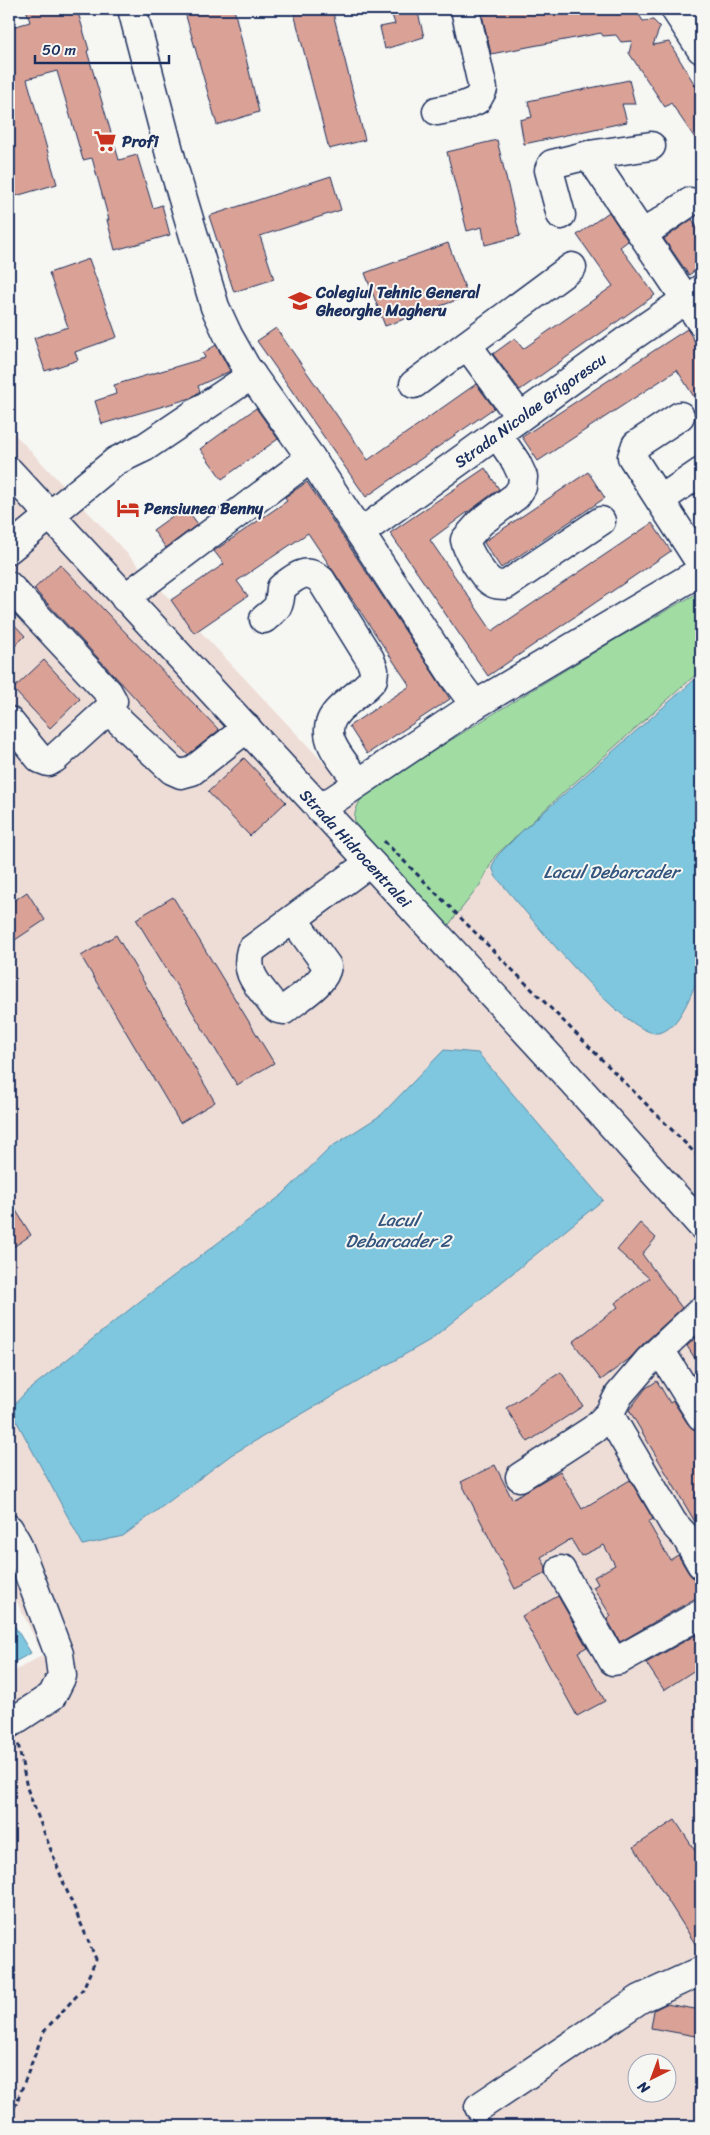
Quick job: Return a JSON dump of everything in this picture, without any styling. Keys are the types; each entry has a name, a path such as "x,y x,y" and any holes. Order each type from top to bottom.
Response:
{"street":[{"path":"132,9 172,162 215,307 228,335 252,375 311,458 474,705"},
{"path":"437,111 463,106 477,100 483,89 465,9"},
{"path":"675,9 701,49"},
{"path":"561,215 549,170 552,164 589,155 650,146"},
{"path":"589,155 643,234 693,295 701,322"},
{"path":"643,234 690,202"},
{"path":"414,384 572,267"},
{"name":"Strada Nicolae Grigorescu","path":"360,533 693,295"},
{"path":"467,344 520,417"},
{"path":"9,549 116,461 145,447 252,375"},
{"path":"680,416 636,445 632,457 701,564"},
{"path":"497,434 523,477 522,487 516,496 481,522 465,540 467,548 489,580 497,585 506,585 601,521"},
{"path":"125,598 311,458"},
{"name":"Strada Hidrocentralei","path":"9,471 585,1095 701,1225"},
{"path":"660,500 701,472"},
{"path":"320,809 474,705 701,571"},
{"path":"264,618 276,609 281,601 281,588 300,574 308,572 316,575 321,580 370,659 374,670 373,679 334,715 328,725 328,735 358,782"},
{"path":"9,586 108,692 113,701 108,710 55,758 48,762 40,759 9,722"},
{"path":"108,710 172,770 181,774 192,771 247,728"},
{"path":"293,919 369,863"},
{"path":"520,1477 594,1429 609,1414 619,1395 660,1350 701,1311"},
{"path":"660,1350 701,1416"},
{"path":"609,1414 673,1523 686,1537 701,1564"},
{"path":"9,1529 17,1543 59,1654 62,1676 52,1696 11,1722"},
{"path":"561,1570 613,1661 620,1660 701,1614"},
{"path":"479,2106 640,1999 701,1971"}],"path":[{"path":"9,2115 16,2104 44,2031 83,1989 96,1959 64,1884 28,1788 11,1722"}],"shaded area":[{"path":"9,428 371,813 701,613 701,2126 9,2126 9,1674 43,1655 9,1586"}],"green space":[{"path":"701,591 701,670 495,856 480,885 447,927 362,838 356,826 355,812 363,795 616,639"}],"water":[{"name":"Lacul Debarcader","path":"701,674 701,970 685,1008 679,1017 673,1025 658,1033 642,1029 598,993 527,914 496,877 492,867 497,856 521,832"},
{"name":"Lacul Debarcader 2","path":"444,1050 478,1053 603,1200 430,1340 231,1455 123,1536 83,1545 10,1409 26,1392 144,1298 282,1195 331,1147 381,1115"},
{"path":"9,1617 31,1653 9,1665"}],"building":[{"path":"26,9 77,9 89,50 87,51 119,160 137,155 153,208 162,205 170,235 115,250 92,158 83,160 57,71 27,79 57,184 9,198 9,28 30,22"},
{"path":"184,9 234,9 259,112 217,125"},
{"path":"293,9 332,9 365,140 329,149"},
{"path":"390,9 417,9 424,37 385,49 380,27 395,24"},
{"path":"513,9 639,9 636,10 643,21 653,20 660,27 653,45 669,42 701,95 701,147 671,103 665,107 629,53 632,41 621,42 616,35 603,36 601,33 491,54 482,15"},
{"path":"629,80 635,104 622,104 627,122 524,144 520,120 532,117 528,101"},
{"path":"497,140 520,236 485,245 482,227 467,231 447,152"},
{"path":"331,176 341,210 260,236 274,279 234,292 209,216"},
{"path":"609,212 628,241 620,247 655,295 520,390 493,354 515,338 523,349 613,286 577,235"},
{"path":"692,219 701,233 701,266 689,275 664,239"},
{"path":"448,243 468,296 385,326 365,273"},
{"path":"89,259 117,337 75,352 78,360 45,371 34,338 68,327 49,273"},
{"path":"276,328 368,460 476,384 494,408 366,497 257,341"},
{"path":"687,329 701,351 701,408 677,370 538,461 522,437"},
{"path":"216,345 230,371 198,386 200,391 191,398 102,424 95,401 116,394 114,385 205,358 203,353"},
{"path":"256,408 278,439 222,479 200,449"},
{"path":"485,468 499,489 430,540 492,631 652,523 671,551 488,676 390,533"},
{"path":"588,472 605,498 501,568 484,543 485,541"},
{"path":"307,482 450,699 367,754 349,726 410,686 308,533 237,581 248,596 194,633 171,600 224,564 214,551 287,501 285,497"},
{"path":"185,507 198,524 166,548 153,530"},
{"path":"60,564 219,730 188,755 34,589"},
{"path":"9,619 25,636 9,652"},
{"path":"44,660 80,699 50,728 13,689"},
{"path":"244,758 286,802 250,836 208,792"},
{"path":"27,892 45,920 9,944 9,904"},
{"path":"173,897 274,1063 237,1085 136,919"},
{"path":"116,935 215,1102 180,1123 81,956"},
{"path":"9,1199 31,1235 9,1250"},
{"path":"640,1223 656,1238 642,1254 682,1308 629,1359 601,1380 573,1342 618,1307 615,1303 649,1278 617,1250"},
{"path":"701,1333 701,1368 687,1346"},
{"path":"561,1372 583,1406 528,1442 506,1408"},
{"path":"657,1381 670,1403 673,1401 688,1424 696,1430 701,1439 701,1532 629,1410 646,1388"},
{"path":"495,1465 512,1499 560,1471 582,1509 630,1480 653,1519 648,1522 670,1560 678,1555 693,1578 701,1580 701,1595 620,1642 607,1619 611,1616 593,1587 598,1584 594,1577 615,1565 604,1545 581,1556 571,1539 541,1557 546,1567 546,1573 515,1589 461,1482"},
{"path":"558,1596 587,1647 578,1652 605,1701 577,1716 522,1616"},
{"path":"701,1632 701,1666 664,1690 646,1663"},
{"path":"675,1820 701,1860 701,1953 634,1847"},
{"path":"666,2004 701,2010 701,2037 651,2028 654,2010"}],"place":[{"name":"Profi","path":"105,141"},
{"name":"Colegiul Tehnic General Gheorghe Magheru","path":"300,301"},
{"name":"Pensiunea Benny","path":"128,508"}]}
